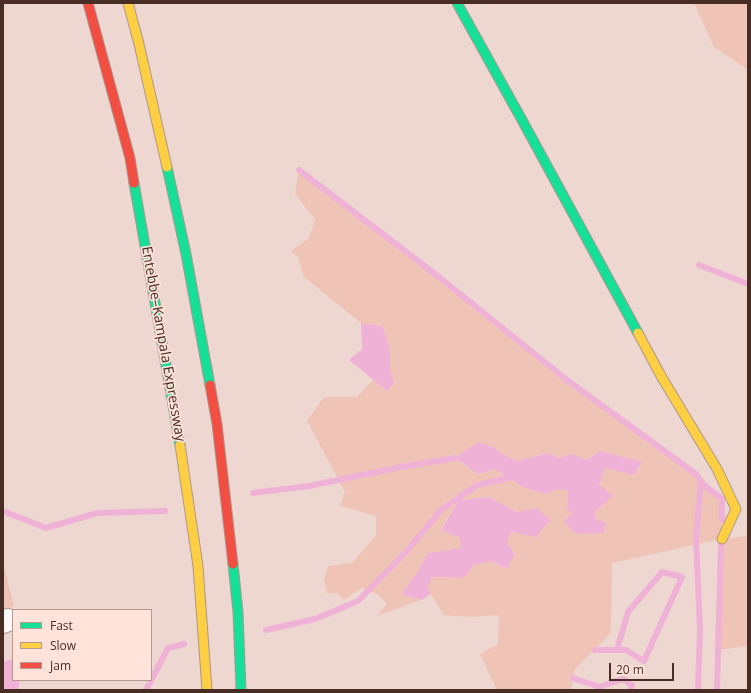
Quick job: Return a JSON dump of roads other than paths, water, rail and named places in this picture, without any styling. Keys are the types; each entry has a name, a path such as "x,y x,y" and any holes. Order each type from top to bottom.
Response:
{"main road":[{"name":"Entebbe–Kampala Expressway","path":"88,3 130,158 177,425 198,566 207,690"},
{"path":"128,3 139,44 186,254 217,424 238,612 241,690"},
{"path":"457,3 661,376 717,469 736,509 722,539"}],"waterway":[{"path":"299,170 439,277 567,380 696,474 705,486 722,499 722,520"},
{"path":"699,265 748,284"},
{"path":"253,493 309,486 401,467 455,458"},
{"path":"266,630 315,619 358,601 406,552 441,510 477,485 509,478"},
{"path":"698,690 700,628 696,539 701,481"},
{"path":"3,511 46,528 97,513 165,511"},
{"path":"717,690 721,542"},
{"path":"595,650 626,650 644,661 682,577 662,572 628,612 617,650"},
{"path":"152,679 168,648 184,644"},
{"path":"573,678 599,687 623,679 632,685 630,690"},
{"path":"146,690 151,681"}]}
